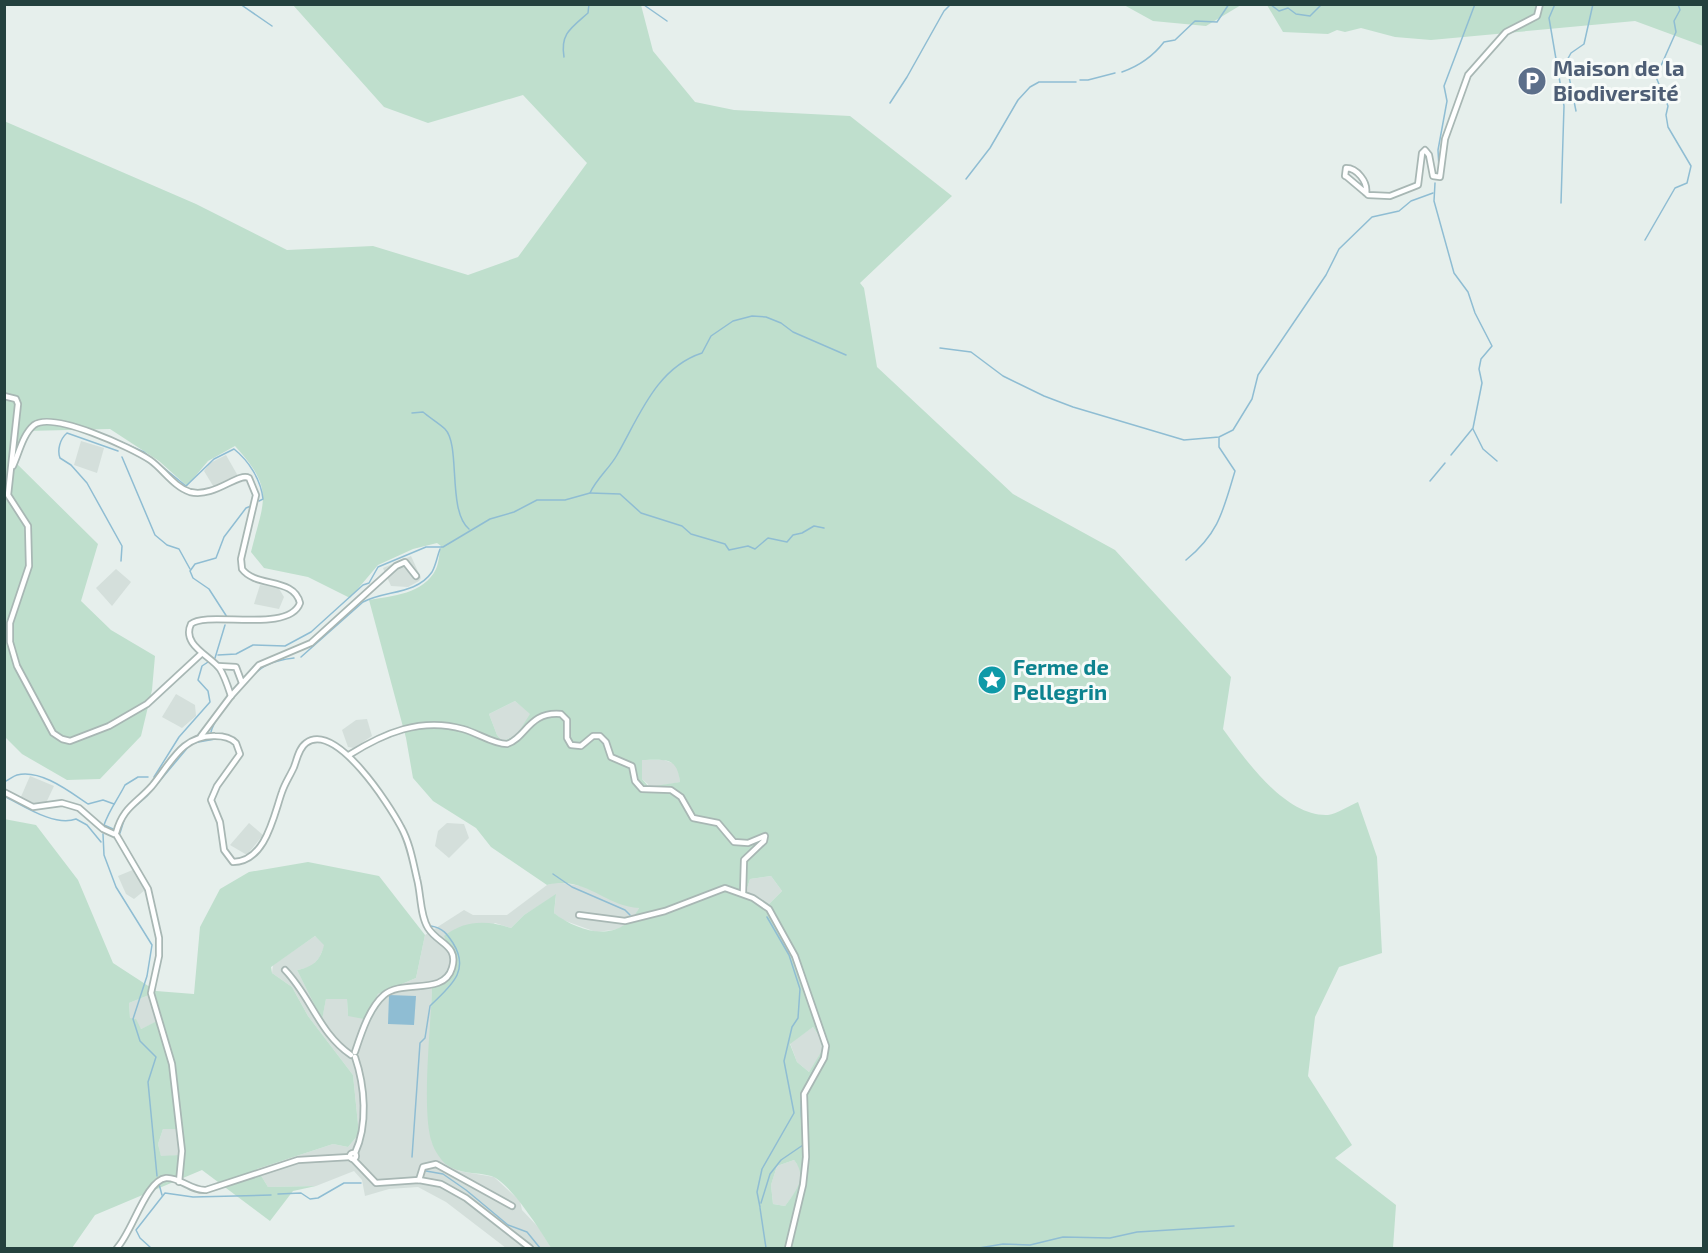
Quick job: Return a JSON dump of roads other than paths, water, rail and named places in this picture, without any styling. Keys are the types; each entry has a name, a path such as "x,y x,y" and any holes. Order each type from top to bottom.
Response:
{"street":[{"path":"1366,193 1365,182 1351,168 1345,169 1346,176 1366,193 1389,196 1416,187 1419,182 1424,150 1429,155 1433,176 1439,178 1445,155 1445,139 1468,75 1506,32 1535,18 1540,4"},
{"path":"4,396 16,399 18,404 13,466 8,495 10,503 28,526 29,566 10,623 10,642 17,666 53,733 70,741 117,722 153,700 201,654"},
{"path":"13,466 30,429 39,422 48,421 65,424 139,454 154,463 182,488 191,492 215,491 239,478 249,478 256,495 241,559 242,569 251,577 292,590 299,599 300,605 295,611 281,617 195,621 189,627 189,633 201,654 218,666 231,696"},
{"path":"116,834 126,810 152,785 183,747 201,736 231,696 261,664 311,643 396,566 405,562 416,576"},
{"path":"218,666 236,667 242,683"},
{"path":"349,755 379,736 428,725 461,728 507,744 516,741 533,722 561,714 567,720 567,738 571,745 581,746 594,735 600,736 606,742 611,757 632,766 634,780 641,788 672,790 681,797 693,818 718,823 734,842 746,843 765,836 764,841 744,860 743,893"},
{"path":"201,736 228,737 240,749 239,757 217,786 212,798 220,822 224,850 233,862 250,855 271,830 282,791 306,743 323,740 349,755 402,827 412,856 428,928 451,949 453,958 451,972 443,981 393,991 384,995 371,1014 353,1055"},
{"path":"4,792 33,807 62,803 79,808 105,831 116,834 148,889 158,928 159,956 151,993 172,1064 182,1151 179,1182"},
{"path":"579,915 625,921 665,911 721,889 743,893 770,910 799,965 826,1046 824,1058 804,1094 805,1167 788,1248"},
{"path":"285,970 298,985 321,1026 353,1055 360,1076 363,1130 353,1156"},
{"path":"117,1248 127,1236 155,1183 168,1178 193,1190 206,1190 291,1161 353,1156"},
{"path":"353,1156 376,1183 419,1180 436,1182 454,1191 530,1248"},
{"path":"419,1180 422,1168 428,1164 436,1164 512,1206"}],"water":[{"path":"389,995 416,996 414,1025 388,1024"}],"waterway":[{"path":"240,4 272,26"},
{"path":"564,57 565,37 572,27 588,13 589,4"},
{"path":"890,103 944,11 951,4"},
{"path":"1122,72 1146,60 1164,42 1175,40 1195,21 1217,22 1229,4"},
{"path":"1270,4 1279,11 1288,8 1296,14 1310,16 1322,4"},
{"path":"1439,168 1438,150 1447,101 1444,86 1475,4"},
{"path":"1555,4 1549,18 1564,106 1561,203"},
{"path":"1576,111 1566,62 1571,53 1584,44 1593,4"},
{"path":"1645,240 1675,188 1687,183 1691,166 1668,127 1666,115 1668,106 1656,77 1676,32 1674,21 1680,10 1678,4"},
{"path":"644,5 667,21"},
{"path":"1080,80 1115,73"},
{"path":"966,179 990,148 1018,100 1030,87 1039,82 1076,82"},
{"path":"1435,183 1434,201 1454,273 1468,292 1475,313 1492,346 1481,359 1479,369 1482,383 1473,428 1451,455"},
{"path":"940,348 971,352 1003,376 1073,407 1184,440 1219,437 1233,430 1252,399 1258,375 1326,275 1339,249 1372,217 1399,211 1411,201 1433,193"},
{"path":"218,655 236,654 253,645 285,646 311,632 363,585 369,583 378,567 426,547 443,547 490,519 514,512 537,500 565,500 590,493 614,460 650,395 672,370 702,353 711,336 733,321 752,316 766,317 781,323 793,332 846,355"},
{"path":"412,413 423,412 445,429 450,437 458,508 462,520 469,529"},
{"path":"1473,429 1483,449 1497,461"},
{"path":"118,451 67,433 59,448 60,458 71,465 87,483 122,546 121,561"},
{"path":"1186,560 1213,531 1223,510 1235,471 1219,447 1219,438"},
{"path":"121,442 144,452 186,486 214,459 234,449 245,459 257,478 263,499 259,501"},
{"path":"122,457 155,535 167,545 179,549 190,569"},
{"path":"1430,481 1445,463"},
{"path":"590,493 620,494 641,513 682,526 691,534 725,544 729,550 748,546 755,549 768,538 787,542 793,535 814,526 824,528"},
{"path":"227,617 209,589 193,578 190,571 195,564 216,558 224,537 246,508 251,506"},
{"path":"301,657 363,602 418,585 432,572 440,549"},
{"path":"215,658 225,625"},
{"path":"211,732 226,706 252,676 270,664 294,658"},
{"path":"154,777 179,737 210,702 208,691 198,680 202,666 208,662"},
{"path":"193,743 215,739"},
{"path":"130,811 147,796 189,746"},
{"path":"4,782 17,775 36,775 64,788 88,804 103,800 114,804"},
{"path":"113,829 104,825 125,785 138,777 148,777"},
{"path":"4,796 49,818 68,821 76,819 87,825 101,842"},
{"path":"120,833 125,817"},
{"path":"103,834 104,855 116,887 152,945 147,976 133,1019 140,1041 156,1057 148,1082 157,1176"},
{"path":"553,874 572,887 625,910 630,915"},
{"path":"760,1207 757,1192 762,1169 794,1113 784,1061 792,1027 798,1018 800,989 789,955 767,917"},
{"path":"412,1157 420,1043 425,1038 430,1006 455,978 460,962 449,937 442,930 431,926"},
{"path":"803,1137 801,1102 814,1070"},
{"path":"761,1203 770,1174 781,1160 803,1145"},
{"path":"426,1171 443,1174 508,1225 527,1232 540,1248"},
{"path":"278,1194 301,1193 310,1199 318,1198 344,1183 361,1183"},
{"path":"159,1184 162,1195"},
{"path":"151,1248 140,1238 136,1230 165,1193 193,1197 271,1195"},
{"path":"760,1208 766,1248"},
{"path":"979,1248 1003,1244 1030,1245 1063,1237 1110,1238 1137,1232 1234,1226"}],"place":[{"name":"Maison de la Biodiversité","path":"1532,81"},
{"name":"Ferme de Pellegrin","path":"992,680"}]}
